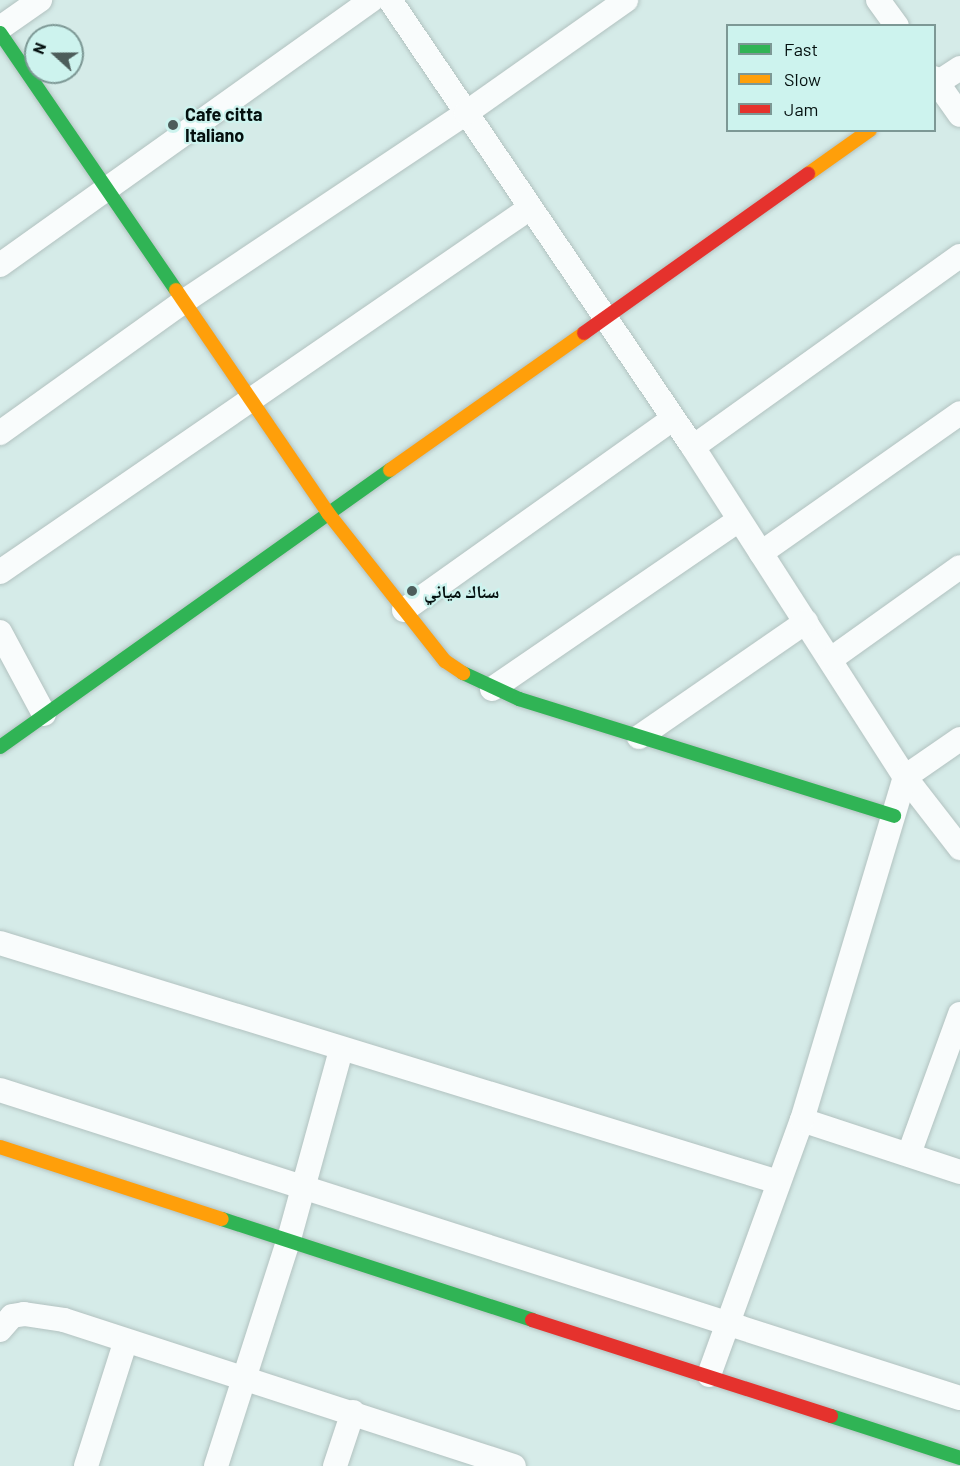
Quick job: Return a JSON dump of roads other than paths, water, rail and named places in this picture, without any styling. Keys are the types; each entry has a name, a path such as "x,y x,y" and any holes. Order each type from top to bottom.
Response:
{"street":[{"path":"0,28 40,0"},
{"path":"0,265 371,0"},
{"path":"390,0 693,447 905,777 960,848"},
{"path":"0,434 183,302 466,113 626,0"},
{"path":"878,0 896,24"},
{"path":"0,33 327,513 445,661 492,689 894,816"},
{"path":"960,68 936,82 960,115"},
{"path":"0,747 867,132"},
{"path":"0,572 530,208"},
{"path":"693,447 960,256"},
{"path":"761,554 960,413"},
{"path":"404,610 673,419"},
{"path":"492,689 740,520"},
{"path":"831,659 960,567"},
{"path":"639,737 806,622"},
{"path":"0,632 44,714"},
{"path":"709,1375 802,1120 905,777 960,740"},
{"path":"0,943 341,1050 778,1182"},
{"path":"909,1154 960,1014"},
{"path":"216,1466 289,1239 341,1050"},
{"path":"0,1090 726,1326 960,1398"},
{"path":"802,1120 960,1172"},
{"path":"0,1147 960,1458"},
{"path":"0,1330 12,1316 41,1314 125,1343 353,1412 460,1458 514,1466"},
{"path":"86,1466 125,1343"},
{"path":"335,1466 353,1412"}],"place":[{"name":"Cafe citta Italiano","path":"173,125"},
{"name":"سناك مياني","path":"412,591"}]}
